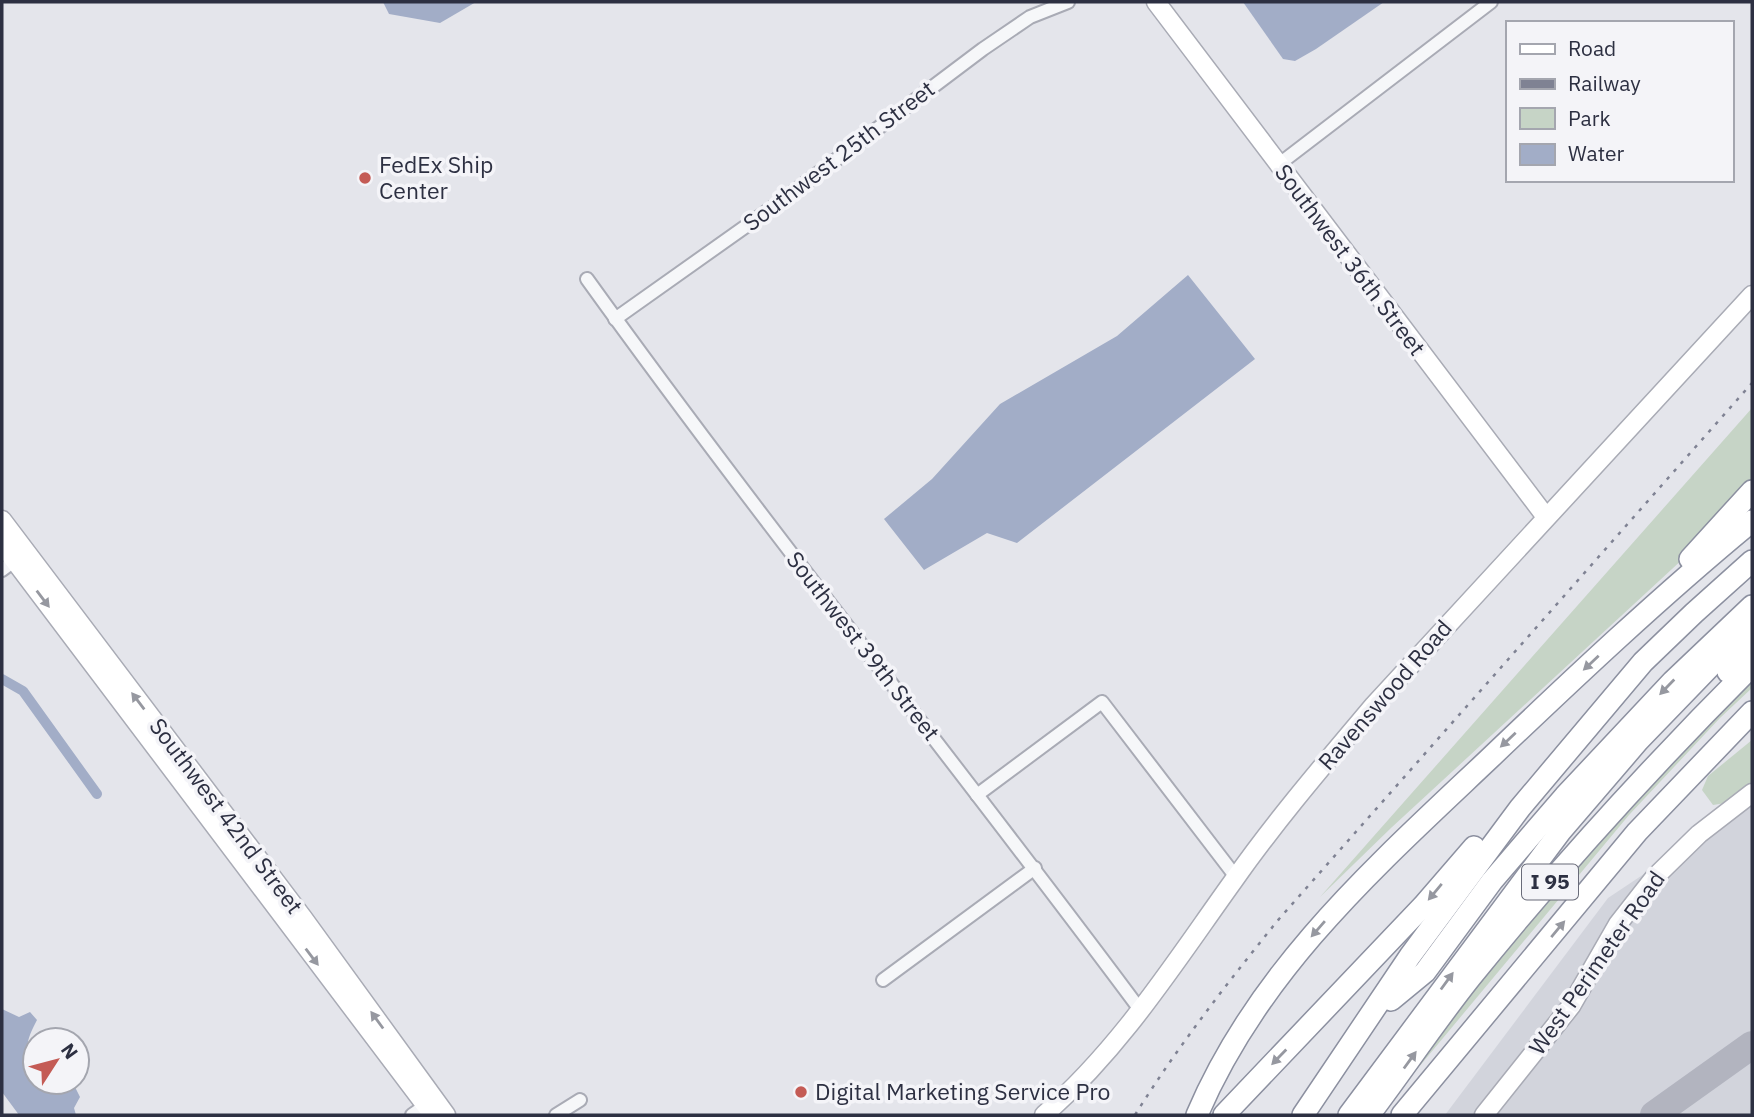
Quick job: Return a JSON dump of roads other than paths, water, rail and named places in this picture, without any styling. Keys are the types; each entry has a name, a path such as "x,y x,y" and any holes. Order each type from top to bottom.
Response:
{"highway":[{"path":"1624,632 1752,491"},
{"path":"1196,1115 1220,1065 1279,975 1363,878 1624,632 1752,522"},
{"path":"1303,1115 1443,911 1565,752 1643,662 1693,612 1752,561"},
{"path":"1313,1115 1436,936 1523,821 1669,651 1752,575"},
{"path":"1391,1000 1425,972 1492,881 1565,796 1673,681 1752,606"},
{"path":"1349,1115 1472,948 1577,812 1638,741 1752,623"},
{"path":"1472,948 1632,771 1752,648"},
{"name":"I 95","path":"1369,1115 1469,980 1537,897 1597,828 1752,666"},
{"path":"1402,1115 1637,832 1752,712"},
{"path":"1637,832 1752,731"},
{"path":"1228,1112 1423,906 1531,784 1565,752"}],"street":[{"name":"Southwest 25th Street","path":"615,319 780,202 983,49 1030,17 1068,2"},
{"name":"Southwest 36th Street","path":"1156,2 1546,517"},
{"path":"1278,165 1491,2"},
{"name":"Southwest 39th Street","path":"587,279 735,482 1035,868 1141,1011"},
{"name":"Ravenswood Road","path":"1044,1115 1110,1049 1141,1011 1236,877 1307,785 1374,705 1752,295"},
{"name":"Southwest 42nd Street","path":"2,520 303,918 426,1109"},
{"name":"Southwest 42nd Street","path":"2,544 8,566 161,756 426,1109 446,1115"},
{"path":"977,794 1102,702 1236,877"},
{"path":"161,756 178,767 189,768"},
{"name":"West Perimeter Road","path":"1484,1115 1571,1006 1618,924 1654,878 1686,845 1752,793"},
{"path":"883,980 1035,868"},
{"path":"556,1115 580,1100"}],"water":[{"path":"383,2 476,2 440,23 389,14"},
{"path":"1243,2 1384,2 1295,61 1283,59"},
{"path":"1188,275 1255,359 1017,543 987,533 924,570 884,519 932,479 1000,404 1117,336"},
{"path":"2,1009 19,1017 30,1012 37,1020 34,1026 21,1026 21,1096 80,1096 74,1108 76,1115 19,1115 2,1092"}],"waterway":[{"path":"2,679 23,691 97,794"}],"railway":[{"path":"1135,1115 1168,1064 1279,919 1752,383"}],"place":[{"name":"FedEx Ship Center","path":"365,178"},
{"name":"Digital Marketing Service Pro","path":"801,1092"}]}
